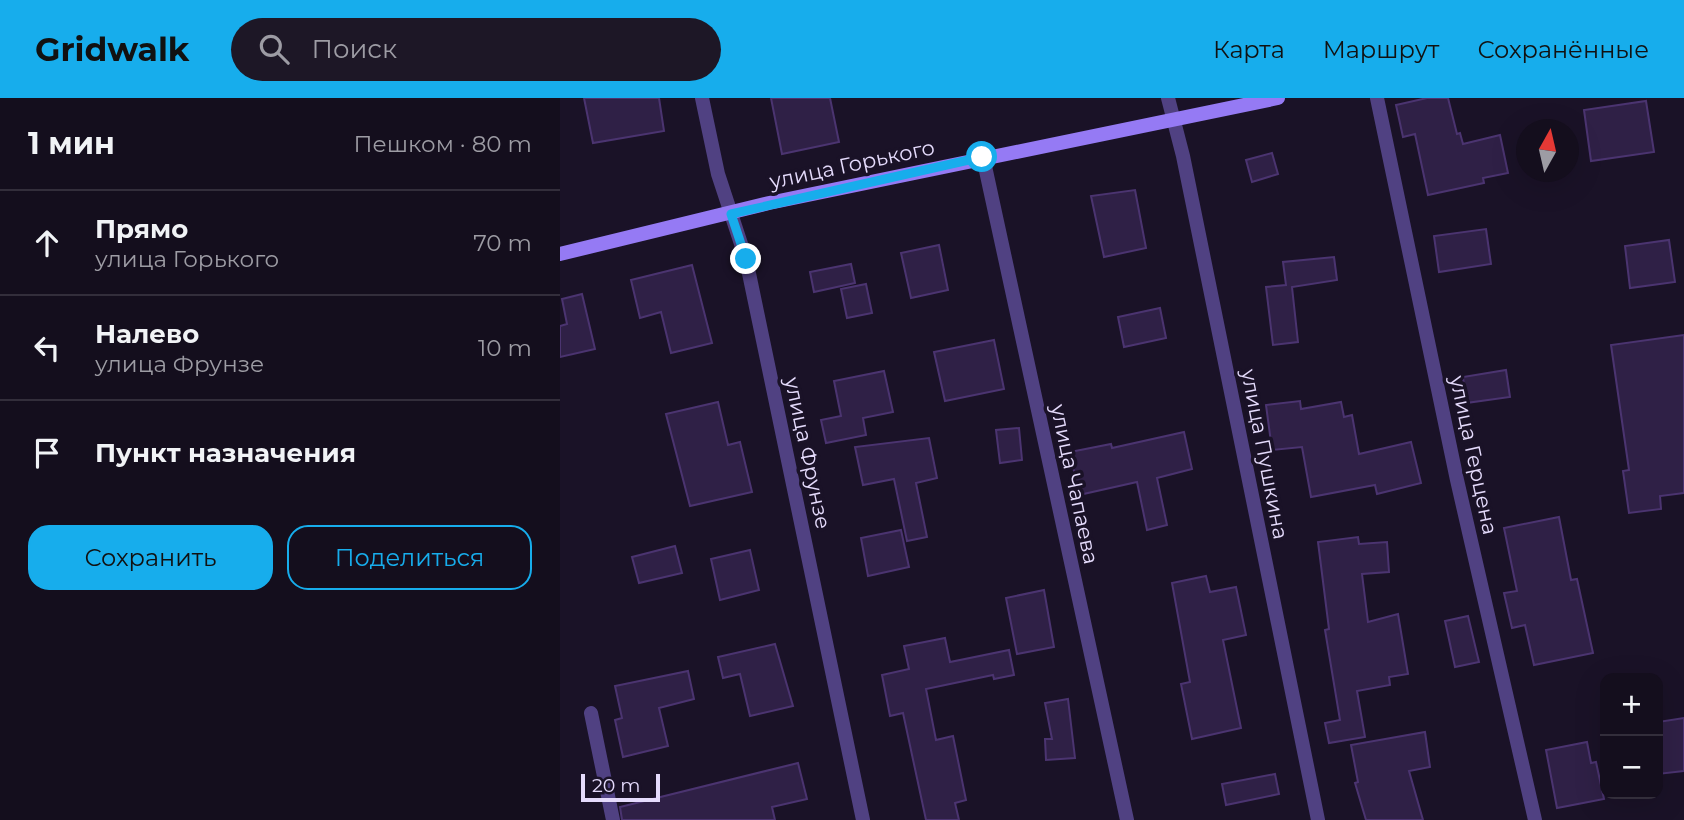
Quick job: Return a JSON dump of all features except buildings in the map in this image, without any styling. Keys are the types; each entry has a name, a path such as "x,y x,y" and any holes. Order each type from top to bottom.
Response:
{"main road":[{"name":"улица Горького","path":"560,254 982,157 1278,98"}],"street":[{"name":"улица Фрунзе","path":"702,98 718,174 746,259 863,820"},
{"name":"улица Пушкина","path":"1168,98 1183,156 1318,820"},
{"name":"улица Герцена","path":"1377,98 1457,481 1535,820"},
{"name":"улица Чапаева","path":"982,157 1127,820"},
{"path":"591,713 613,820"}],"route":[{"path":"746,259 731,214 769,203 982,157"}]}
